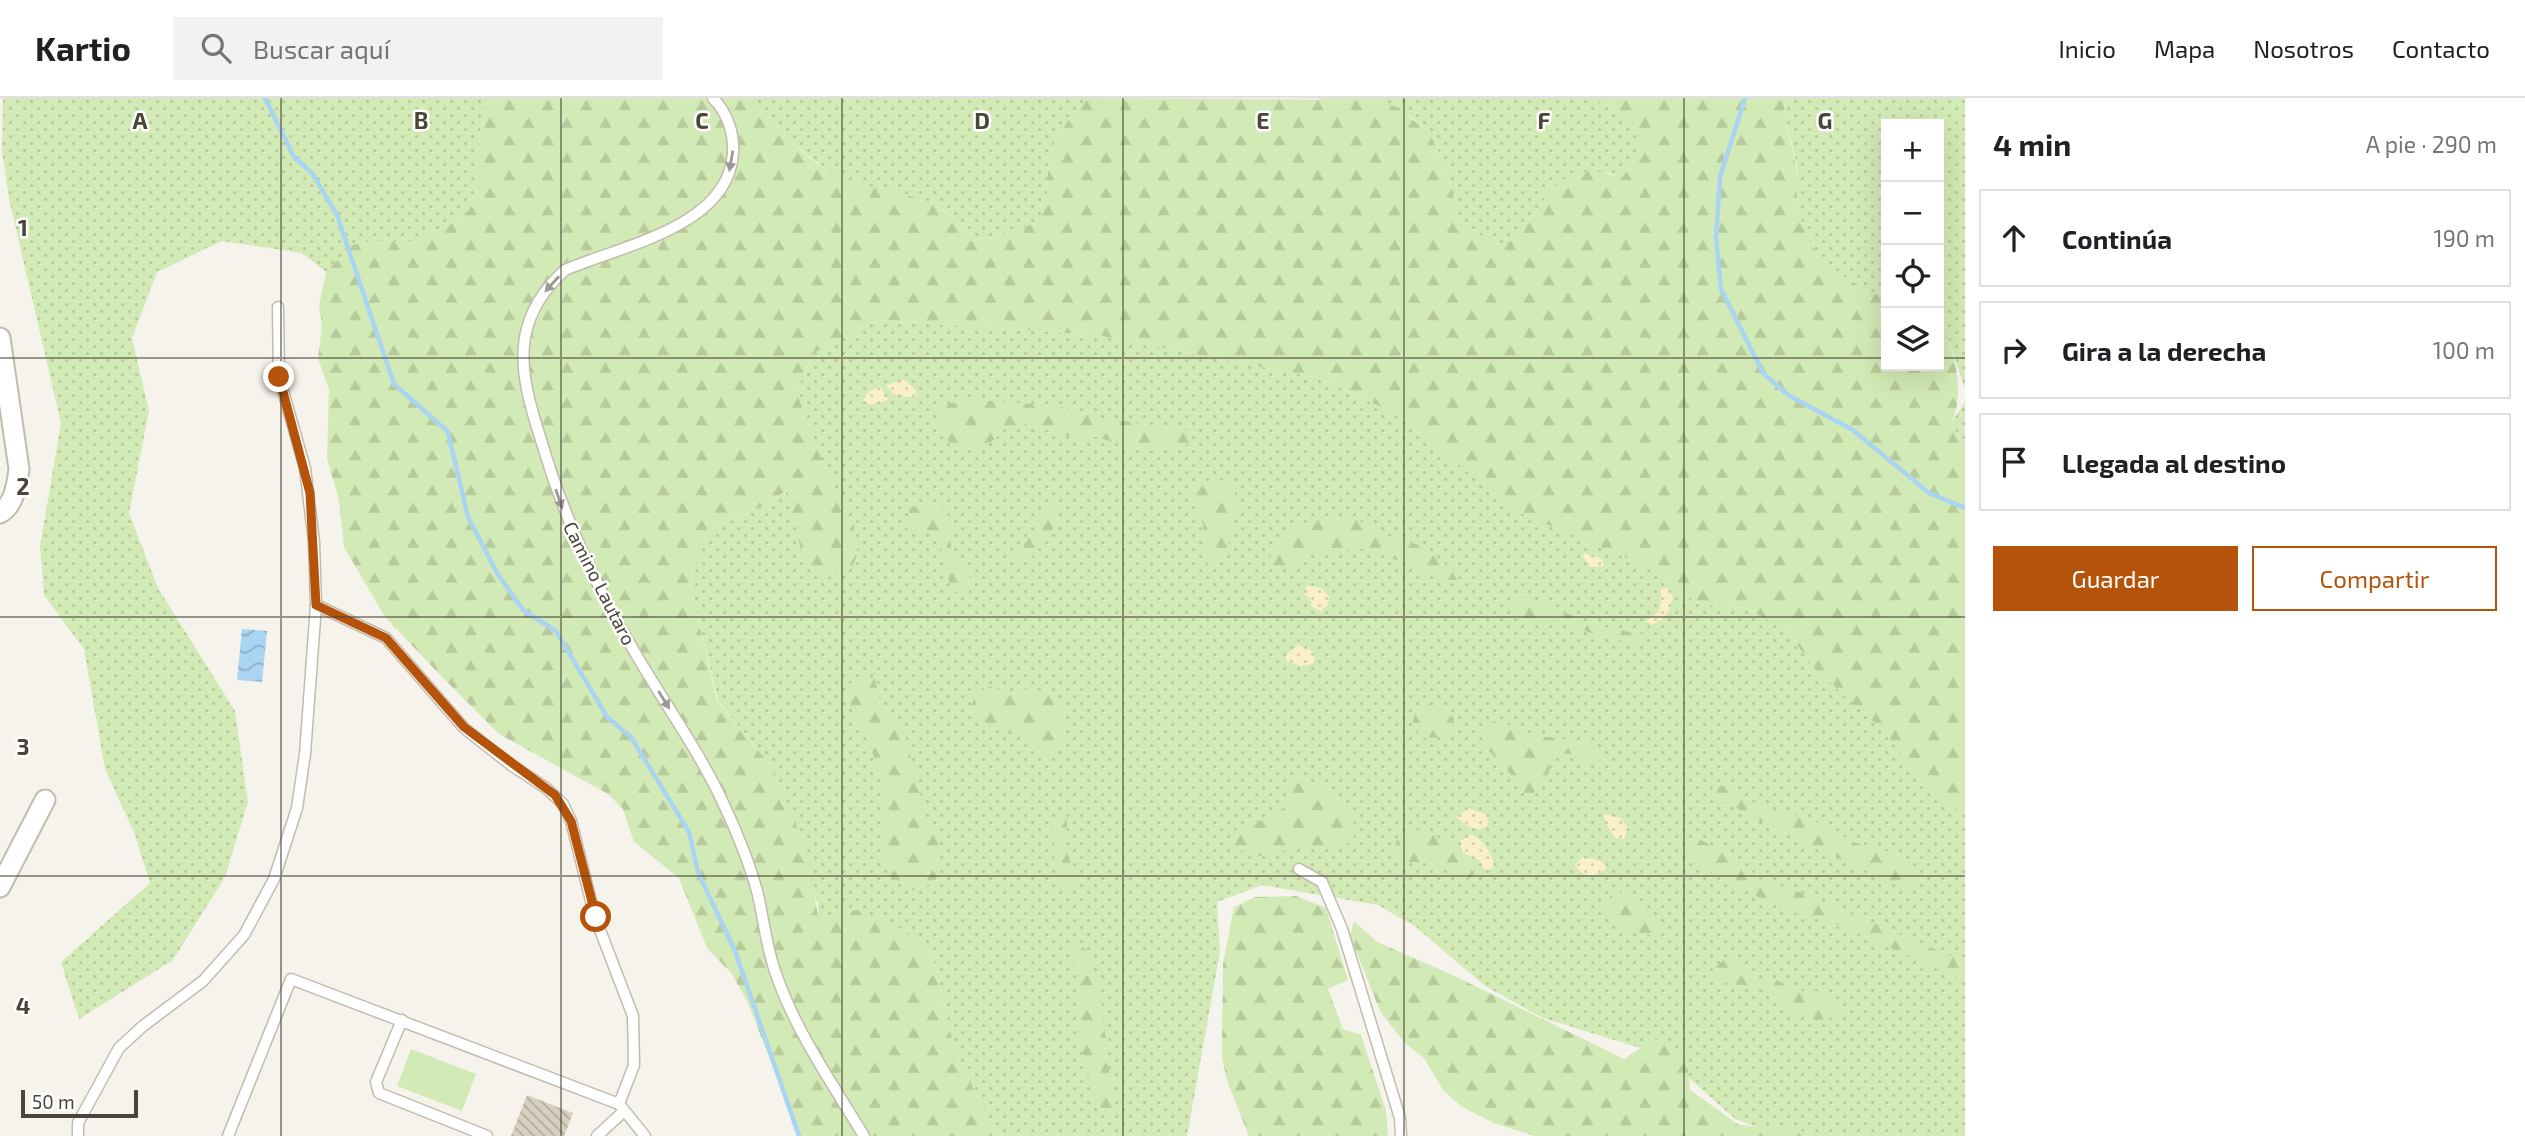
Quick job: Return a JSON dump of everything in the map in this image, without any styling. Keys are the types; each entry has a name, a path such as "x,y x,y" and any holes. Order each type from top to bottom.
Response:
{"street":[{"path":"0,513 7,509 16,488 19,469 1,345"},
{"path":"0,887 45,800"}],"lane":[{"name":"Camino Lautaro","path":"713,98 730,126 733,150 729,173 718,194 702,211 680,223 565,270 553,281 529,323 524,349 525,375 549,470 579,548 617,623 692,744 724,804 750,868 767,945 786,999 810,1046 863,1136"},
{"path":"78,1136 78,1123 119,1048 143,1026 184,998 218,967 244,935 274,879 291,834 302,781 316,605 310,493 279,377 278,307"},
{"path":"316,605 386,638 464,727 511,765 546,788 562,804 571,821 603,939 633,1016 634,1065 621,1108 597,1136"},
{"path":"1299,869 1322,882 1342,929 1400,1118 1401,1136"},
{"path":"228,1136 291,979 402,1020 621,1108 645,1136"},
{"path":"402,1020 376,1082 379,1093 486,1136"}],"green space":[{"path":"3,98 489,98 480,132 475,197 470,209 460,218 416,241 371,241 352,245 326,272 302,253 222,241 157,272 132,338 149,411 129,513 158,588 235,711 248,802 225,877 173,960 79,1019 61,962 150,883 134,832 105,769 84,649 44,595 40,546 61,423 9,199 2,151"},
{"path":"489,98 745,98 816,163 844,178 907,195 945,211 960,224 971,241 1024,228 1037,219 1047,197 1052,149 1065,126 1087,98 1375,100 1399,108 1430,134 1447,170 1460,221 1493,244 1506,243 1516,238 1549,193 1568,176 1593,170 1622,178 1632,164 1641,143 1636,125 1610,106 1591,98 1785,98 1785,116 1796,167 1797,200 1802,223 1817,253 1828,264 1854,283 1881,296 1881,371 1944,371 1944,327 1952,352 1958,399 1952,421 1956,433 1965,443 1965,816 1917,778 1887,734 1815,669 1783,626 1742,608 1699,604 1641,564 1520,513 1392,412 1319,378 1097,335 878,320 814,353 796,391 820,456 854,527 858,553 852,567 829,577 810,568 802,554 787,490 766,505 709,530 690,584 717,701 772,767 808,853 818,917 857,910 898,927 933,956 955,1051 997,1136 800,1136 748,1003 732,974 707,948 679,878 634,842 623,809 608,794 499,734 385,617 344,547 339,500 327,459 329,389 318,359 322,325 319,306 326,272 352,245 371,241 416,241 460,218 470,209 475,197 480,132"},
{"path":"745,98 1087,98 1065,126 1052,149 1047,198 1037,220 1015,231 970,241 961,226 937,207 923,201 860,186 828,170 799,148"},
{"path":"1316,98 1591,98 1629,118 1636,125 1641,143 1622,179 1609,173 1568,176 1549,193 1516,238 1506,243 1493,244 1460,221 1447,170 1430,134 1410,116 1375,100 1332,102"},
{"path":"1785,98 1965,98 1965,389 1944,327 1944,119 1881,119 1881,296 1852,283 1827,265 1809,241 1798,206 1797,168"},
{"path":"878,320 1097,335 1319,378 1392,412 1450,455 1604,546 1641,564 1699,604 1742,608 1783,626 1815,669 1965,801 1965,1136 1782,1136 1735,1119 1663,1055 1543,1018 1485,986 1416,927 1378,905 1262,885 1217,902 1220,952 1187,1136 997,1136 955,1051 933,956 818,917 818,904 772,767 718,701 690,584 709,530 766,505 812,474 792,400 814,353"},
{"path":"1965,397 1965,443 1956,433 1952,421 1964,404"},
{"path":"971,400 1059,406 1091,416 1191,431 1191,440 1181,450 1144,451 1096,437 1082,440 1022,423 1005,429 988,445 962,451 946,439 937,427 940,405"},
{"path":"1230,479 1239,502 1225,559 1216,566 1209,566 1205,556 1203,524 1189,491 1198,483"},
{"path":"1055,500 1060,505 1056,522 1048,537 1026,561 1015,559 1012,551 1033,531 1046,506"},
{"path":"941,506 951,524 950,541 953,553 972,581 967,597 951,590 938,535 905,528 910,508"},
{"path":"1356,519 1389,536 1419,545 1460,575 1456,580 1442,580 1370,549 1314,551 1284,569 1265,564 1291,530 1306,523"},
{"path":"1522,598 1592,623 1645,634 1640,645 1596,635 1558,620 1527,622 1513,617 1511,603"},
{"path":"858,677 875,679 883,713 902,723 926,817 938,842 942,869 929,885 911,891 890,876 884,859 884,787 869,742 856,722 845,688"},
{"path":"990,686 1006,693 1030,688 1058,695 1063,744 1048,764 1034,752 1024,735 1002,733 969,712 976,694"},
{"path":"1431,704 1454,718 1453,737 1423,738 1412,725 1416,709"},
{"path":"1496,721 1531,735 1581,743 1597,752 1601,760 1588,764 1573,754 1560,754 1552,762 1545,783 1527,798 1506,768 1481,743 1487,725"},
{"path":"1293,778 1324,784 1350,817 1358,832 1343,848 1292,849 1256,857 1226,843 1241,824 1265,820 1288,805 1287,788"},
{"path":"1714,786 1726,786 1756,804 1811,820 1861,845 1897,851 1911,864 1916,878 1912,887 1899,886 1773,828 1709,793"},
{"path":"1057,814 1067,816 1066,850 1079,886 1072,890 1061,887 1054,860 1052,841"},
{"path":"1413,829 1450,844 1464,856 1475,873 1467,881 1435,864 1403,861 1395,852 1396,843 1402,834"},
{"path":"1695,837 1742,861 1759,879 1802,893 1965,962 1965,981 1834,923 1777,906 1739,887 1687,858 1685,846"},
{"path":"1616,889 1667,925 1657,937 1632,931 1611,920 1603,906"},
{"path":"1296,896 1326,908 1348,980 1328,989 1343,1029 1361,1035 1386,1111 1388,1136 1249,1136 1228,1083 1222,1059 1223,964 1234,907 1255,897"},
{"path":"1354,921 1377,942 1457,977 1624,1059 1655,1039 1686,1053 1690,1090 1739,1125 1799,1130 1812,1136 1535,1136 1494,1123 1462,1107 1443,1090 1424,1058 1405,1043 1381,1013 1350,936"},
{"path":"1070,937 1087,951 1100,989 1114,1112 1098,1109 1079,1038 1077,1016 1082,987 1074,963"},
{"path":"1731,954 1757,978 1776,980 1798,991 1817,991 1843,1011 1836,1016 1819,1020 1801,1016 1760,989 1711,978 1713,969"},
{"path":"411,1049 476,1074 462,1111 397,1086"}],"sand":[{"path":"904,380 915,389 917,397 895,394 886,385"},
{"path":"880,386 888,400 870,405 863,401 868,392"},
{"path":"1584,553 1602,559 1604,566 1591,567 1583,557"},
{"path":"1307,585 1321,588 1329,597 1327,606 1321,611 1312,607 1309,597 1304,595"},
{"path":"1668,588 1673,597 1668,611 1663,618 1651,625 1646,621 1660,611 1661,589"},
{"path":"1298,645 1311,650 1315,657 1313,664 1301,666 1286,661 1286,655"},
{"path":"1469,808 1487,815 1488,825 1476,829 1456,817"},
{"path":"1604,814 1621,818 1628,828 1624,839 1615,838"},
{"path":"1471,834 1480,840 1489,852 1495,866 1490,870 1483,869 1480,861 1463,853 1460,841"},
{"path":"1582,857 1599,860 1607,866 1599,873 1584,874 1575,865"}],"water":[{"path":"242,629 267,631 262,682 237,680"}],"building":[{"path":"527,1095 573,1113 564,1136 511,1136"}],"waterway":[{"path":"265,98 294,157 312,173 337,215 394,384 448,432 468,517 497,573 523,610 556,631 607,717 631,737 689,832 698,872 735,951 799,1136"},
{"path":"1745,98 1720,177 1716,237 1721,289 1763,373 1788,395 1853,430 1929,493 1965,508"}],"route":[{"path":"279,377 310,493 316,605 367,626 386,638 441,705 464,727 511,765 555,795 571,821 596,917"}]}
